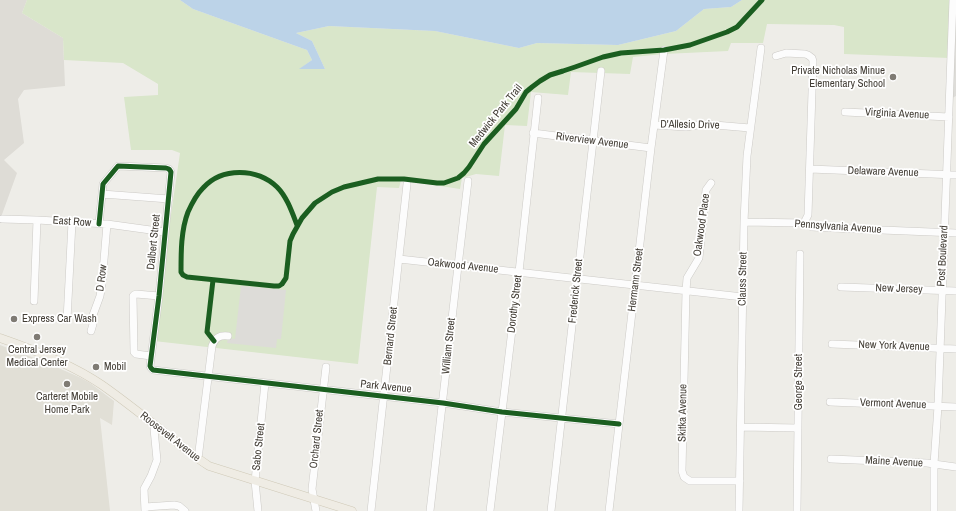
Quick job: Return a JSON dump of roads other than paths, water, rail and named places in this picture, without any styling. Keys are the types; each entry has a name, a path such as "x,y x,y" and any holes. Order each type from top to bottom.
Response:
{"main road":[{"name":"Roosevelt Avenue","path":"0,338 59,360 101,384 198,459 213,468 352,511"}],"street":[{"name":"Post Boulevard","path":"934,511 934,464 938,406 947,174 952,0"},
{"name":"Clauss Street","path":"739,511 744,222 747,156 760,48"},
{"name":"Hermann Street","path":"609,511 651,148 664,50"},
{"path":"776,56 786,53 805,54 812,58 808,215 804,223"},
{"name":"Frederick Street","path":"551,511 601,71"},
{"name":"Dorothy Street","path":"490,511 538,98"},
{"name":"Virginia Avenue","path":"844,112 949,117"},
{"name":"D'Allesio Drive","path":"654,125 686,127 703,124 750,128"},
{"name":"Riverview Avenue","path":"533,133 651,148"},
{"name":"Dalbert Street","path":"102,194 103,184 118,166 166,168 171,172 166,232 151,356 151,368"},
{"name":"Delaware Avenue","path":"810,169 956,174"},
{"name":"William Street","path":"430,511 468,181"},
{"name":"Oakwood Place","path":"686,291 687,278 699,258 706,190 711,182"},
{"name":"Bernard Street","path":"371,511 407,184"},
{"path":"103,224 102,194 168,199"},
{"name":"East Row","path":"2,219 103,224 166,232"},
{"path":"34,301 37,220"},
{"path":"67,320 72,222"},
{"name":"Pennsylvania Avenue","path":"744,222 804,223 812,227 956,233"},
{"name":"D Row","path":"91,331 93,315 100,296 102,284 103,224"},
{"name":"George Street","path":"797,511 800,254"},
{"name":"Oakwood Avenue","path":"399,259 743,297"},
{"name":"New Jersey","path":"841,287 956,291"},
{"name":"Skitka Avenue","path":"686,291 682,471 684,477 690,481 740,482"},
{"path":"151,356 136,354 134,352 133,296 136,294 159,296"},
{"path":"198,459 212,346 214,341 222,335 228,336"},
{"name":"New York Avenue","path":"832,344 956,349"},
{"name":"Orchard Street","path":"316,511 312,489 326,367"},
{"name":"Park Avenue","path":"151,368 155,371 384,396 502,412 619,424"},
{"name":"Sabo Street","path":"258,511 255,481 265,383"},
{"name":"Vermont Avenue","path":"830,402 956,407"},
{"path":"156,426 154,433 157,460 144,489 145,509 174,505 179,506 186,511"},
{"path":"741,427 798,428"},
{"name":"Maine Avenue","path":"831,459 956,466"}],"water":[{"path":"180,0 742,0 731,7 704,9 676,31 618,45 537,43 519,48 435,31 329,26 296,33 312,41 325,69 299,69 312,60 307,50 193,9"}],"place":[{"name":"Private Nicholas Minue Elementary School","path":"893,77"},
{"name":"Express Car Wash","path":"14,319"},
{"name":"Central Jersey Medical Center","path":"37,337"},
{"name":"Mobil","path":"96,367"},
{"name":"Carteret Mobile Home Park","path":"67,384"}]}
